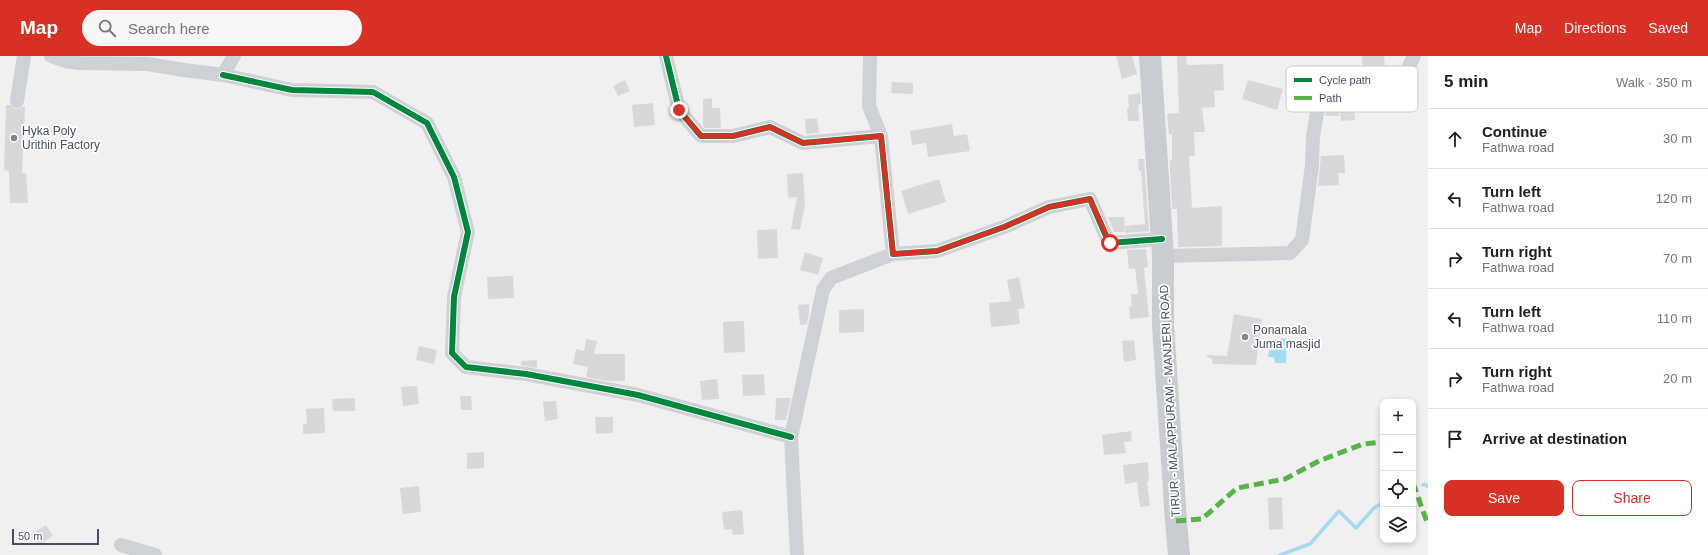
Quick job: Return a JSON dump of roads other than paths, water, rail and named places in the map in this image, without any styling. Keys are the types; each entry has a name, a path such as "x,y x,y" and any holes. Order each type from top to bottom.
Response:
{"main road":[{"name":"TIRUR - MALAPPURAM - MANJERI ROAD","path":"1150,56 1163,248 1163,325 1179,555"}],"street":[{"path":"17,100 24,56"},
{"path":"51,56 65,58 80,63 147,64 223,75 292,90 373,92 427,123 454,177 468,232 454,297 452,353 466,366 526,374 638,395 791,437"},
{"path":"223,75 234,56"},
{"path":"666,56 679,110 701,136 733,136 770,127 803,143 881,136"},
{"path":"870,56 869,106 881,136 893,254"},
{"path":"1409,66 1414,56"},
{"path":"797,555 791,437 823,290 831,278 893,254 937,251 1004,227 1049,207 1090,199 1110,243 1163,248 1290,252 1302,240 1312,165 1313,136 1317,112"},
{"path":"121,545 155,555"}],"water":[{"path":"1287,338 1286,363 1275,363 1274,357 1268,357 1271,340"}],"waterway":[{"path":"1423,485 1425,484 1428,487"},
{"path":"1280,555 1310,544 1339,511 1356,528 1375,507 1380,504"}],"place":[{"name":"Hyka Poly Urithin Factory","path":"14,138"},
{"name":"Ponamala Juma masjid","path":"1245,337"}]}
